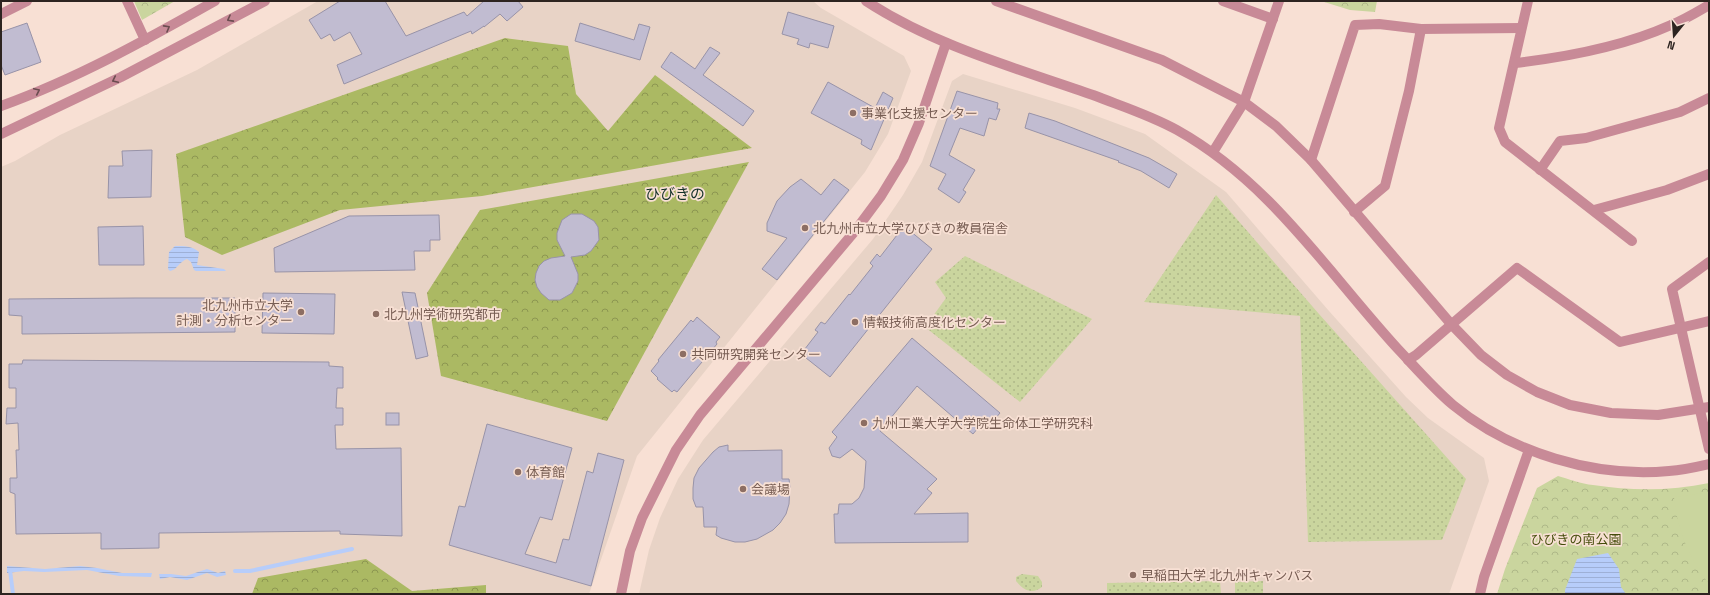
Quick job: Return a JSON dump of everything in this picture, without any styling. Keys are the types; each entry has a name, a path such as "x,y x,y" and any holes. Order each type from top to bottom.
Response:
{"street":[{"path":"1,14 27,1"},
{"path":"127,1 144,40"},
{"path":"1,134 121,77 265,1"},
{"path":"866,1 924,33 946,42 1140,112 1176,129 1213,152 1255,186 1286,217 1408,360 1453,405 1476,422 1529,450 1560,460 1594,467 1634,471 1670,471 1709,464"},
{"path":"996,1 1162,60 1244,102 1276,126 1311,160 1451,324 1481,355 1507,375 1537,392 1570,405 1611,413 1658,415 1704,408"},
{"path":"1223,1 1273,19"},
{"path":"1213,152 1244,102 1279,1"},
{"path":"1528,1 1499,128 1505,142 1632,241"},
{"path":"1,106 22,98 144,40 211,2"},
{"path":"1515,63 1556,59 1640,37 1672,25 1709,5"},
{"path":"1311,160 1355,26 1379,24 1421,29 1521,28"},
{"path":"1354,212 1385,186 1409,90 1421,29"},
{"path":"621,594 630,551 642,518 676,450 700,415 855,231 882,196 904,160 919,122 946,42"},
{"path":"1540,170 1560,141 1586,138 1680,112 1709,98"},
{"path":"1594,210 1667,190 1709,174"},
{"path":"1709,262 1672,289 1680,328 1704,408 1709,449"},
{"path":"1408,360 1416,355 1518,268 1620,342 1709,321"},
{"path":"1480,594 1484,577 1529,450"}],"shaded area":[{"name":"北九州学術研究都市","path":"318,1 813,1 821,8 904,56 911,71 888,134 865,172 637,456 589,594 1,594 1,167 15,161 60,135 197,70"},
{"path":"963,74 1075,108 1145,134 1226,192 1406,397 1428,418 1484,458 1489,481 1449,594 639,594 649,550 660,518 678,479 703,440 873,239 903,195 922,162 952,81"}],"green space":[{"path":"134,1 175,1 142,20"},
{"path":"1321,1 1377,1 1375,12 1350,10"},
{"path":"505,38 568,46 576,94 608,131 655,75 752,148 482,196 340,210 222,255 185,237 176,154"},
{"path":"749,162 607,421 441,376 427,293 480,210"},
{"path":"1216,195 1319,314 1466,479 1442,540 1308,542 1300,316 1144,302"},
{"path":"965,256 1092,319 1020,402 925,327 946,298 935,282"},
{"name":"ひびきの南公園","path":"1558,476 1580,483 1637,489 1680,488 1709,483 1709,594 1497,594 1505,569 1537,488"},
{"path":"1709,492 1709,584 1690,554 1685,543 1678,521 1674,497"},
{"path":"366,559 412,591 486,585 486,594 252,594 258,578"},
{"path":"1022,574 1038,576 1042,582 1042,587 1035,591 1025,589 1016,581 1016,577"},
{"path":"1220,581 1221,594 1107,594 1107,583"},
{"path":"1263,581 1263,594 1235,594 1235,582"}],"water":[{"path":"175,246 188,247 199,252 197,265 224,269 226,271 196,271 194,270 191,262 187,259 170,271 168,269 169,252"},
{"path":"1608,553 1619,569 1621,587 1626,594 1565,594 1565,590 1577,559"},
{"path":"7,566 45,569 80,566 122,573 152,573 151,577 119,576 87,570 44,572 24,571 7,573"},
{"path":"207,569 218,573 225,571 226,575 217,577 207,573 187,580 170,577 160,579 159,574 186,576"}],"building":[{"path":"340,1 385,1 406,36 464,12 467,16 484,1 518,1 523,7 507,21 500,14 484,27 472,34 471,31 344,84 337,65 362,54 350,32 334,41 330,34 321,39 309,20"},
{"path":"788,12 834,26 828,48 810,43 809,48 797,44 799,39 782,34"},
{"path":"27,23 41,62 5,75 1,65 1,32"},
{"path":"580,23 634,40 639,24 650,27 640,60 575,41"},
{"path":"710,47 720,53 703,75 754,111 743,126 661,67 671,52 695,69"},
{"path":"828,82 875,108 883,92 893,98 871,150 861,144 862,140 811,113"},
{"path":"957,91 998,103 997,109 1000,109 996,120 989,118 984,136 960,128 949,155 975,170 963,190 966,192 959,203 938,189 946,174 930,166"},
{"path":"1029,113 1055,121 1149,158 1177,174 1169,188 1141,171 1118,162 1119,161 1025,128"},
{"path":"152,150 151,197 108,198 109,166 123,166 122,151"},
{"path":"801,179 821,195 834,179 849,190 777,280 762,269 787,238 767,231 767,223 777,201 790,187"},
{"path":"571,214 582,214 594,221 598,227 599,240 591,251 585,255 571,257 578,274 578,281 572,293 560,300 549,300 537,287 535,280 536,273 539,266 544,261 551,258 565,256 557,240 557,233 562,220"},
{"path":"439,215 440,240 430,240 430,251 414,251 415,270 275,272 274,248 349,216"},
{"path":"143,226 144,265 99,265 98,227"},
{"path":"904,226 932,249 830,377 801,354 818,332 815,330 821,322 825,324 873,266 870,263 877,254 880,257"},
{"path":"402,292 415,293 428,356 416,359"},
{"path":"263,293 335,294 334,334 262,333"},
{"path":"235,298 235,332 22,334 22,316 9,315 9,299"},
{"path":"697,317 720,337 716,342 717,344 677,392 674,390 672,392 657,379 658,378 651,371 659,361 658,360 691,320 693,322"},
{"path":"912,338 1000,413 989,426 983,422 973,434 917,386 880,431 937,479 927,489 932,493 914,514 968,513 968,542 835,543 834,514 838,514 839,504 852,504 859,498 864,488 866,461 852,449 840,458 832,456 829,448 837,437 832,432"},
{"path":"23,360 329,362 329,366 343,367 343,388 337,388 336,408 343,408 343,425 335,425 336,449 401,448 402,536 340,534 340,531 159,533 159,548 101,549 101,533 16,534 15,494 10,492 10,478 17,478 16,450 19,450 18,423 6,424 7,408 16,408 16,388 9,388 9,364 22,364"},
{"path":"386,413 399,413 399,425 386,425"},
{"path":"487,424 572,448 552,520 540,517 525,554 556,563 563,539 569,540 587,471 593,473 598,453 624,460 591,586 449,545 459,506 465,507"},
{"path":"728,445 728,451 782,450 782,479 789,479 789,504 786,514 780,523 773,530 757,539 745,542 735,542 721,538 716,535 717,527 704,527 703,507 696,507 693,499 694,478 699,468 719,447"}],"waterway":[{"path":"235,571 250,571 352,549"},
{"path":"10,570 13,594"}],"place":[{"name":"事業化支援センター","path":"853,113"},
{"name":"北九州市立大学ひびきの教員宿舎","path":"805,228"},
{"name":"北九州市立大学 計測・分析センター","path":"301,312"},
{"name":"北九州学術研究都市","path":"376,314"},
{"name":"情報技術高度化センター","path":"855,322"},
{"name":"共同研究開発センター","path":"683,354"},
{"name":"九州工業大学大学院生命体工学研究科","path":"864,423"},
{"name":"体育館","path":"518,472"},
{"name":"会議場","path":"743,489"},
{"name":"早稲田大学 北九州キャンパス","path":"1133,575"}],"district":[{"name":"ひびきの","path":"675,193"}]}
